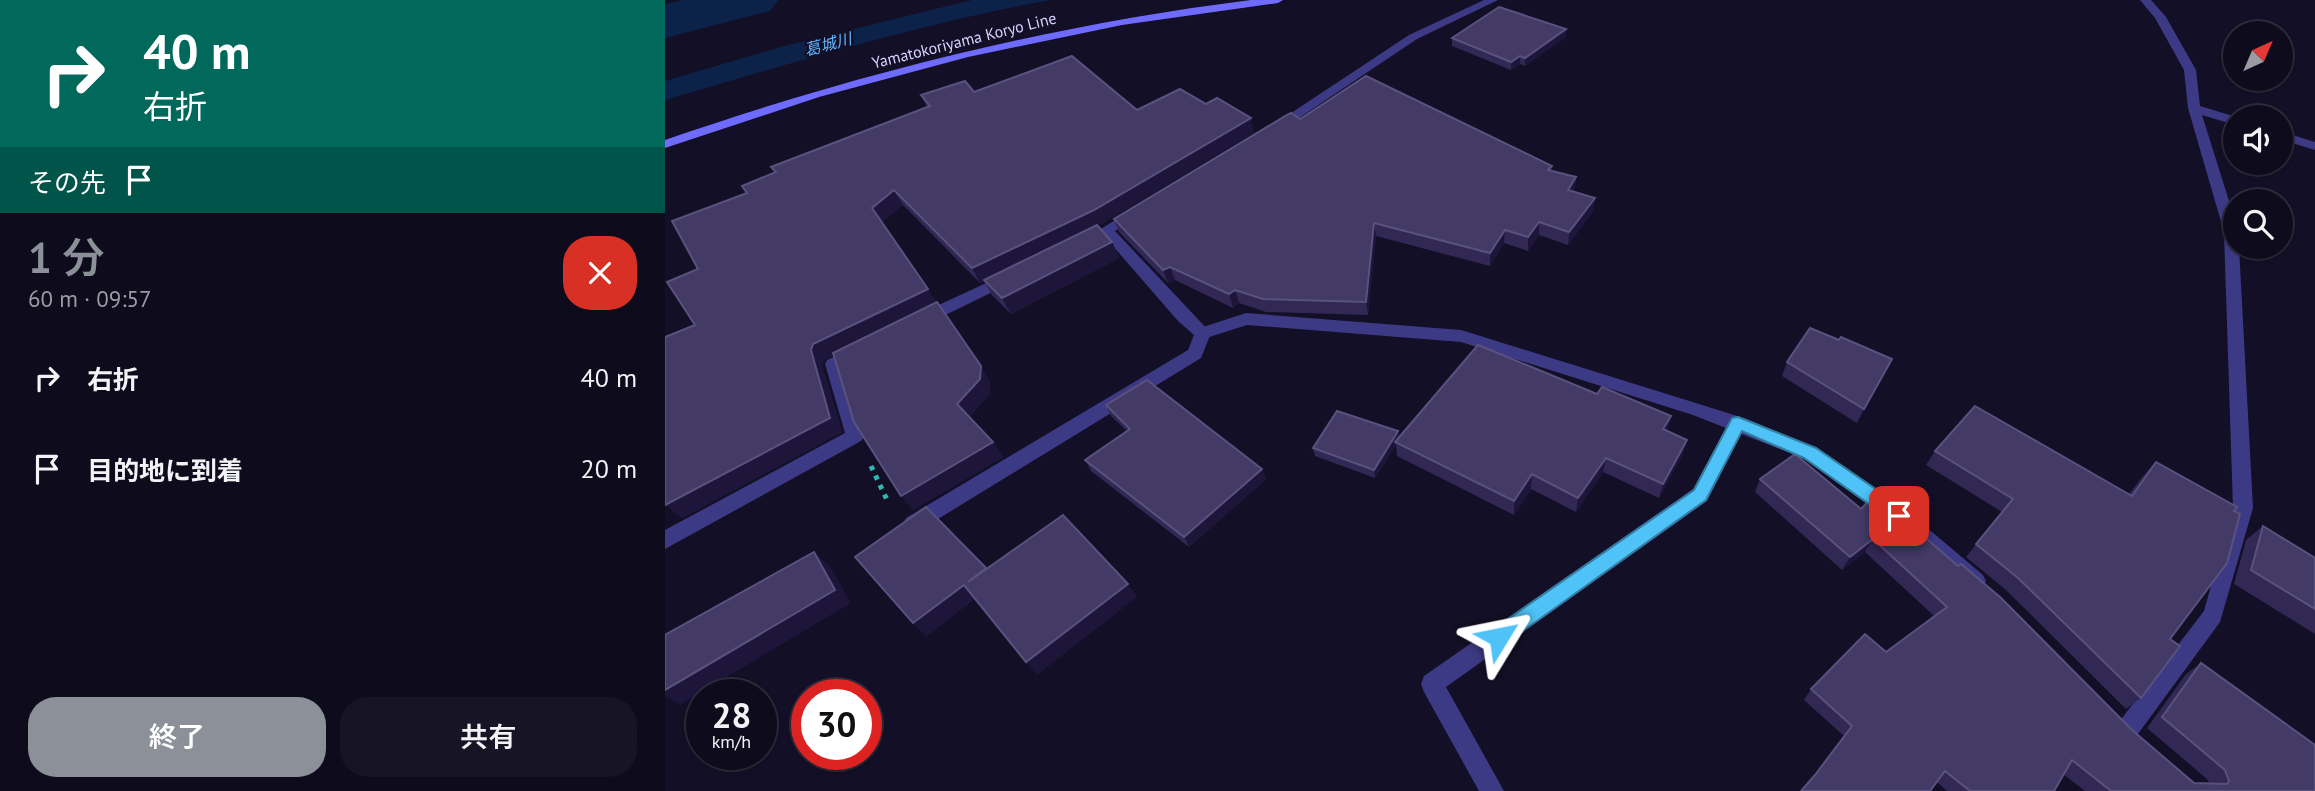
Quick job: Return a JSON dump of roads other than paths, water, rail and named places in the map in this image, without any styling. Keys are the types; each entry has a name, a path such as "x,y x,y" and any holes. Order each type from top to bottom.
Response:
{"main road":[{"name":"Yamatokoriyama Koryo Line","path":"665,144 813,96 956,56 1069,30 1198,9 1278,0"}],"street":[{"path":"1268,132 1413,37 1493,0"},
{"path":"2145,0 2160,17 2190,71 2194,108 2231,232 2243,508 2213,615 2122,725 2147,747"},
{"path":"2194,108 2223,117"},
{"path":"2293,139 2315,146"},
{"path":"1152,202 1099,233 1203,333"},
{"path":"907,327 1019,273"},
{"path":"1203,333 1246,319 1461,336 1738,423 1810,453 1899,516 1988,592"},
{"path":"899,533 1195,354 1203,333"},
{"path":"665,540 855,436 833,364 870,345"},
{"path":"1492,791 1432,684 1700,495 1738,423"}],"water":[{"name":"葛城川","path":"972,0 1051,0 905,32 665,100 665,81 780,47"}],"waterway":[{"path":"665,21 751,0"}]}
